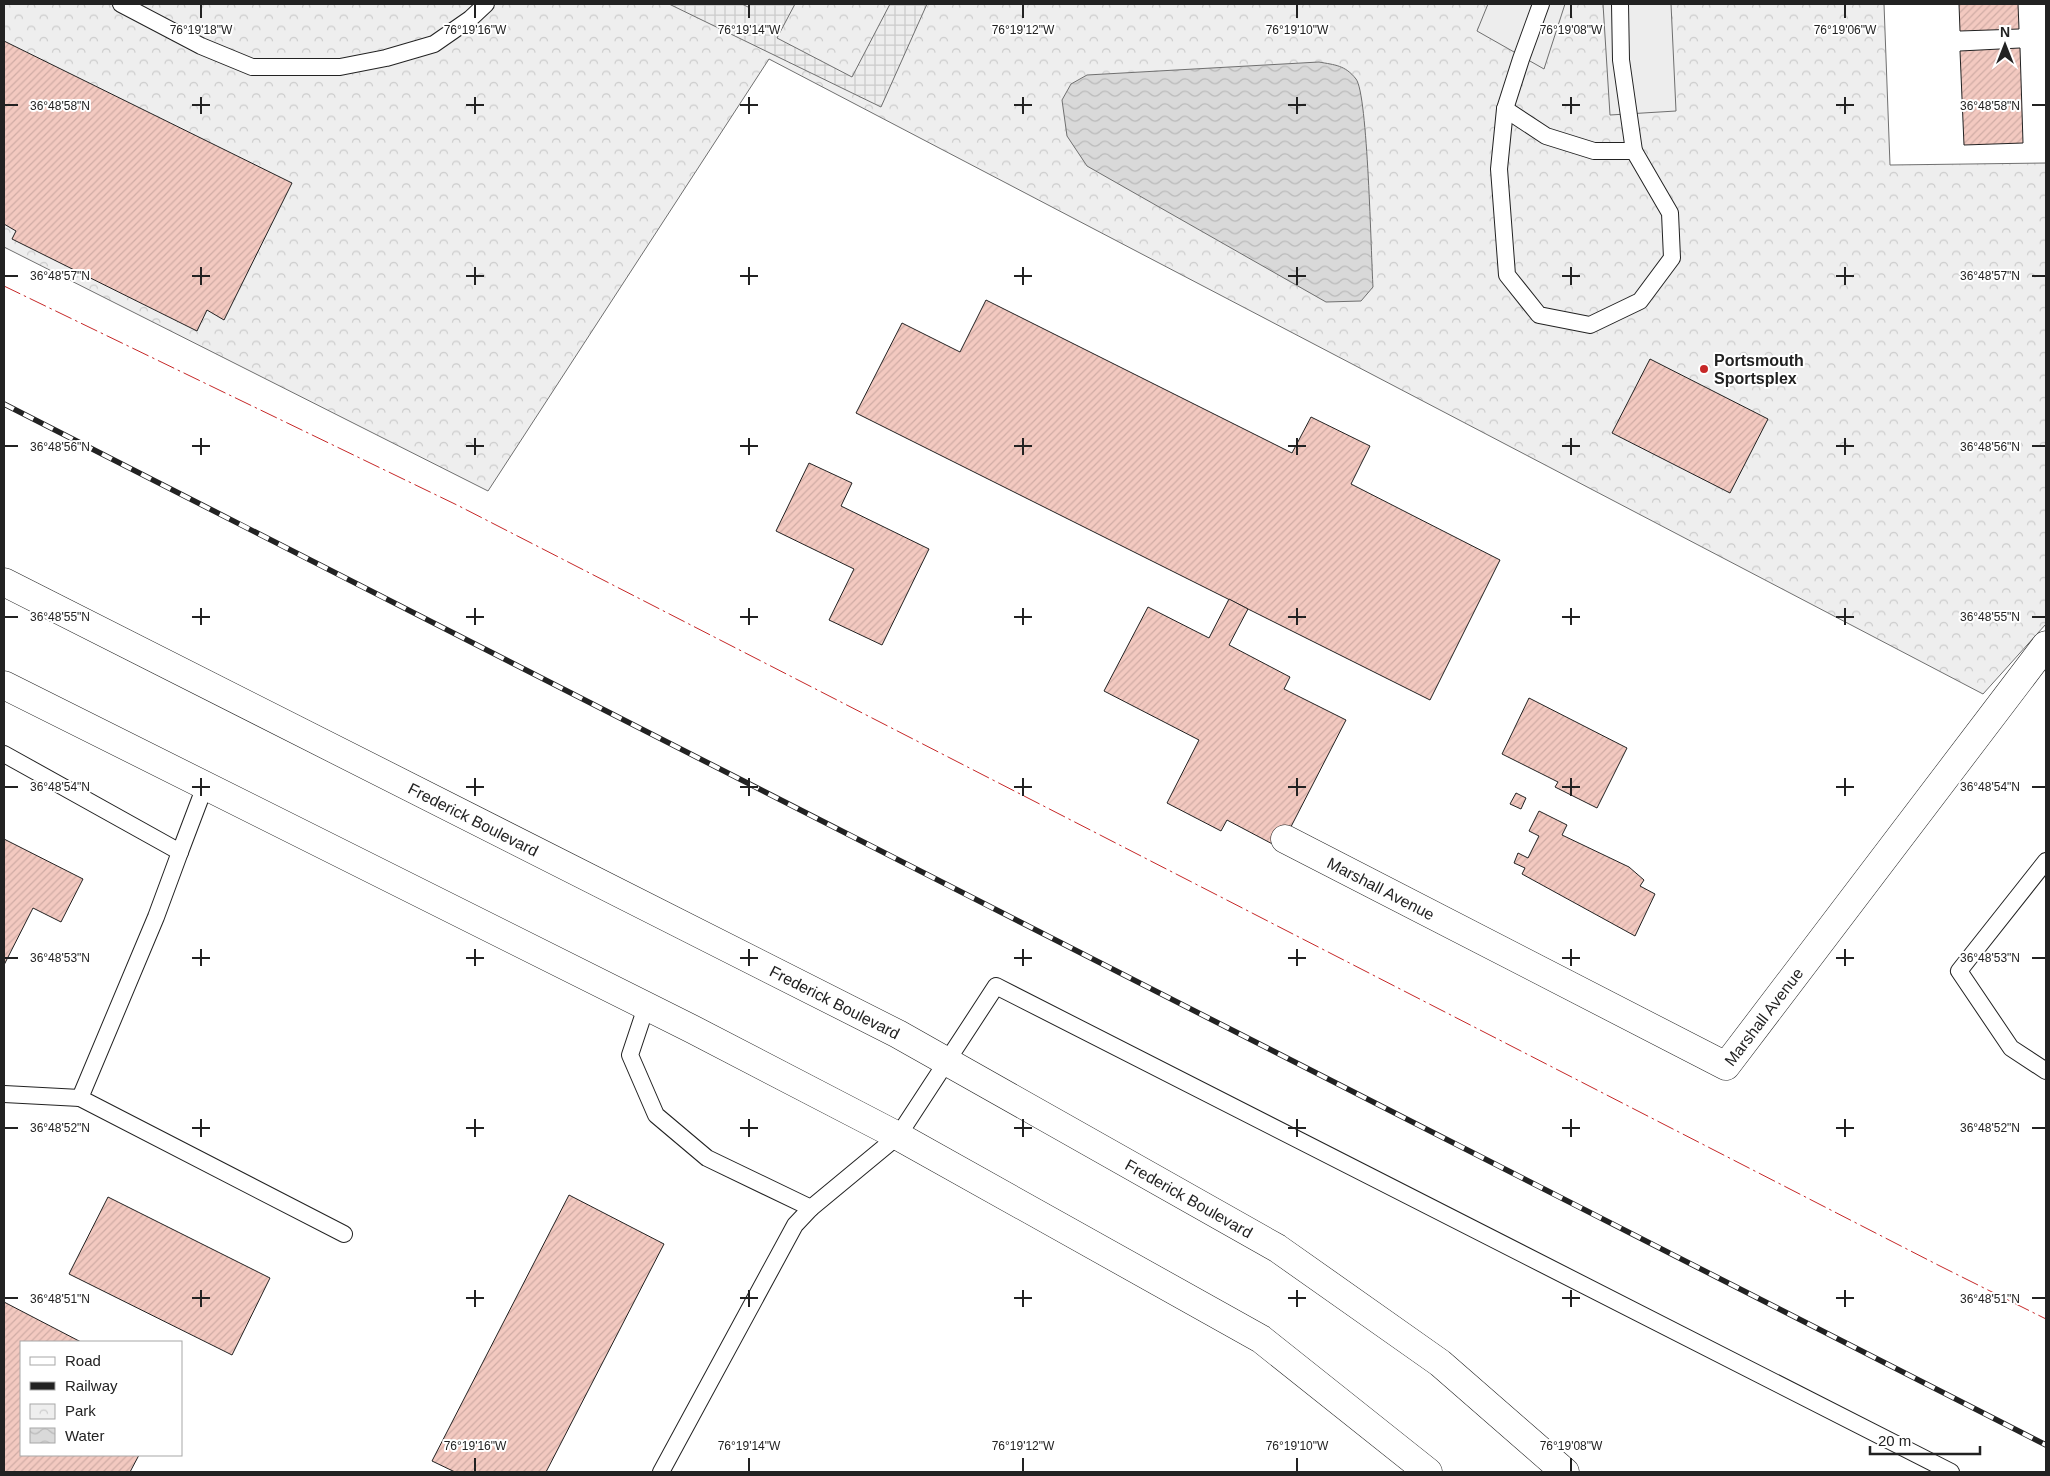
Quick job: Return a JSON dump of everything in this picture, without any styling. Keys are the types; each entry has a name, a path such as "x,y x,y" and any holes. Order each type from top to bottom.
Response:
{"main road":[{"name":"Frederick Boulevard","path":"4,582 862,1016 1277,1248 1440,1362 1565,1472"},
{"name":"Marshall Avenue","path":"1285,839 1726,1066 2046,645"},
{"path":"4,686 646,1007 898,1136 1261,1339 1428,1472"}],"lane":[{"path":"122,4 201,46 252,67 340,67 386,58 434,44 470,19 486,4"},
{"path":"1541,4 1505,109 1499,169 1507,275 1539,315 1590,325 1640,301 1672,258 1670,213 1634,151 1621,60 1620,4"},
{"path":"1505,109 1546,136 1594,151 1634,151"},
{"path":"4,754 180,852"},
{"path":"80,1098 156,916 205,786"},
{"path":"2046,861 1959,971 2011,1048 2046,1071"},
{"path":"661,1472 795,1225 811,1208 898,1136 996,986 1951,1472"},
{"path":"646,1007 630,1055 656,1115 707,1158 811,1208"},
{"path":"4,1094 80,1098 344,1234"}],"green space":[{"name":"Portsmouth Sportsplex","path":"4,4 1884,4 1890,165 2046,163 2046,624 1983,694 769,59 488,491 4,247"}],"shaded area":[{"path":"669,4 742,4 748,7 750,4 795,4 777,38 852,77 890,4 927,4 881,107"},
{"path":"1488,4 1565,4 1544,69 1477,31"},
{"path":"1603,4 1671,4 1676,111 1610,115"}],"water":[{"path":"1319,62 1339,66 1348,71 1356,79 1360,91 1366,143 1373,287 1361,301 1326,302 1087,166 1067,136 1062,100 1071,84 1087,75"}],"building":[{"path":"1959,4 2018,4 2019,29 1960,31"},
{"path":"4,41 292,183 224,320 207,310 197,331 12,239 16,231 4,224"},
{"path":"2020,48 2023,143 1964,145 1960,51"},
{"path":"986,300 1292,453 1311,417 1370,446 1351,484 1500,560 1430,700 856,413 902,323 960,352"},
{"path":"1650,359 1768,419 1730,493 1612,433"},
{"path":"809,463 852,483 841,506 929,549 882,645 829,620 854,569 776,531"},
{"path":"1229,599 1248,609 1229,645 1290,677 1284,689 1346,720 1280,848 1227,820 1221,831 1167,803 1199,740 1104,691 1148,607 1209,638"},
{"path":"1529,698 1627,748 1597,808 1555,787 1558,782 1502,754"},
{"path":"1516,793 1526,798 1521,809 1510,804"},
{"path":"1539,811 1567,825 1562,835 1629,867 1644,880 1640,886 1655,894 1635,936 1522,874 1525,868 1514,863 1518,853 1528,858 1539,836 1529,831"},
{"path":"4,839 83,879 61,922 33,908 4,965"},
{"path":"569,1195 664,1244 546,1472 455,1472 432,1461"},
{"path":"108,1197 270,1278 232,1355 69,1274"},
{"path":"4,1302 79,1341 20,1341 20,1456 138,1456 130,1472 4,1472"}],"railway":[{"path":"4,404 2046,1445"}],"power":[{"path":"4,286 459,506 2046,1319"}],"place":[{"name":"Portsmouth Sportsplex","path":"1704,369"}]}
